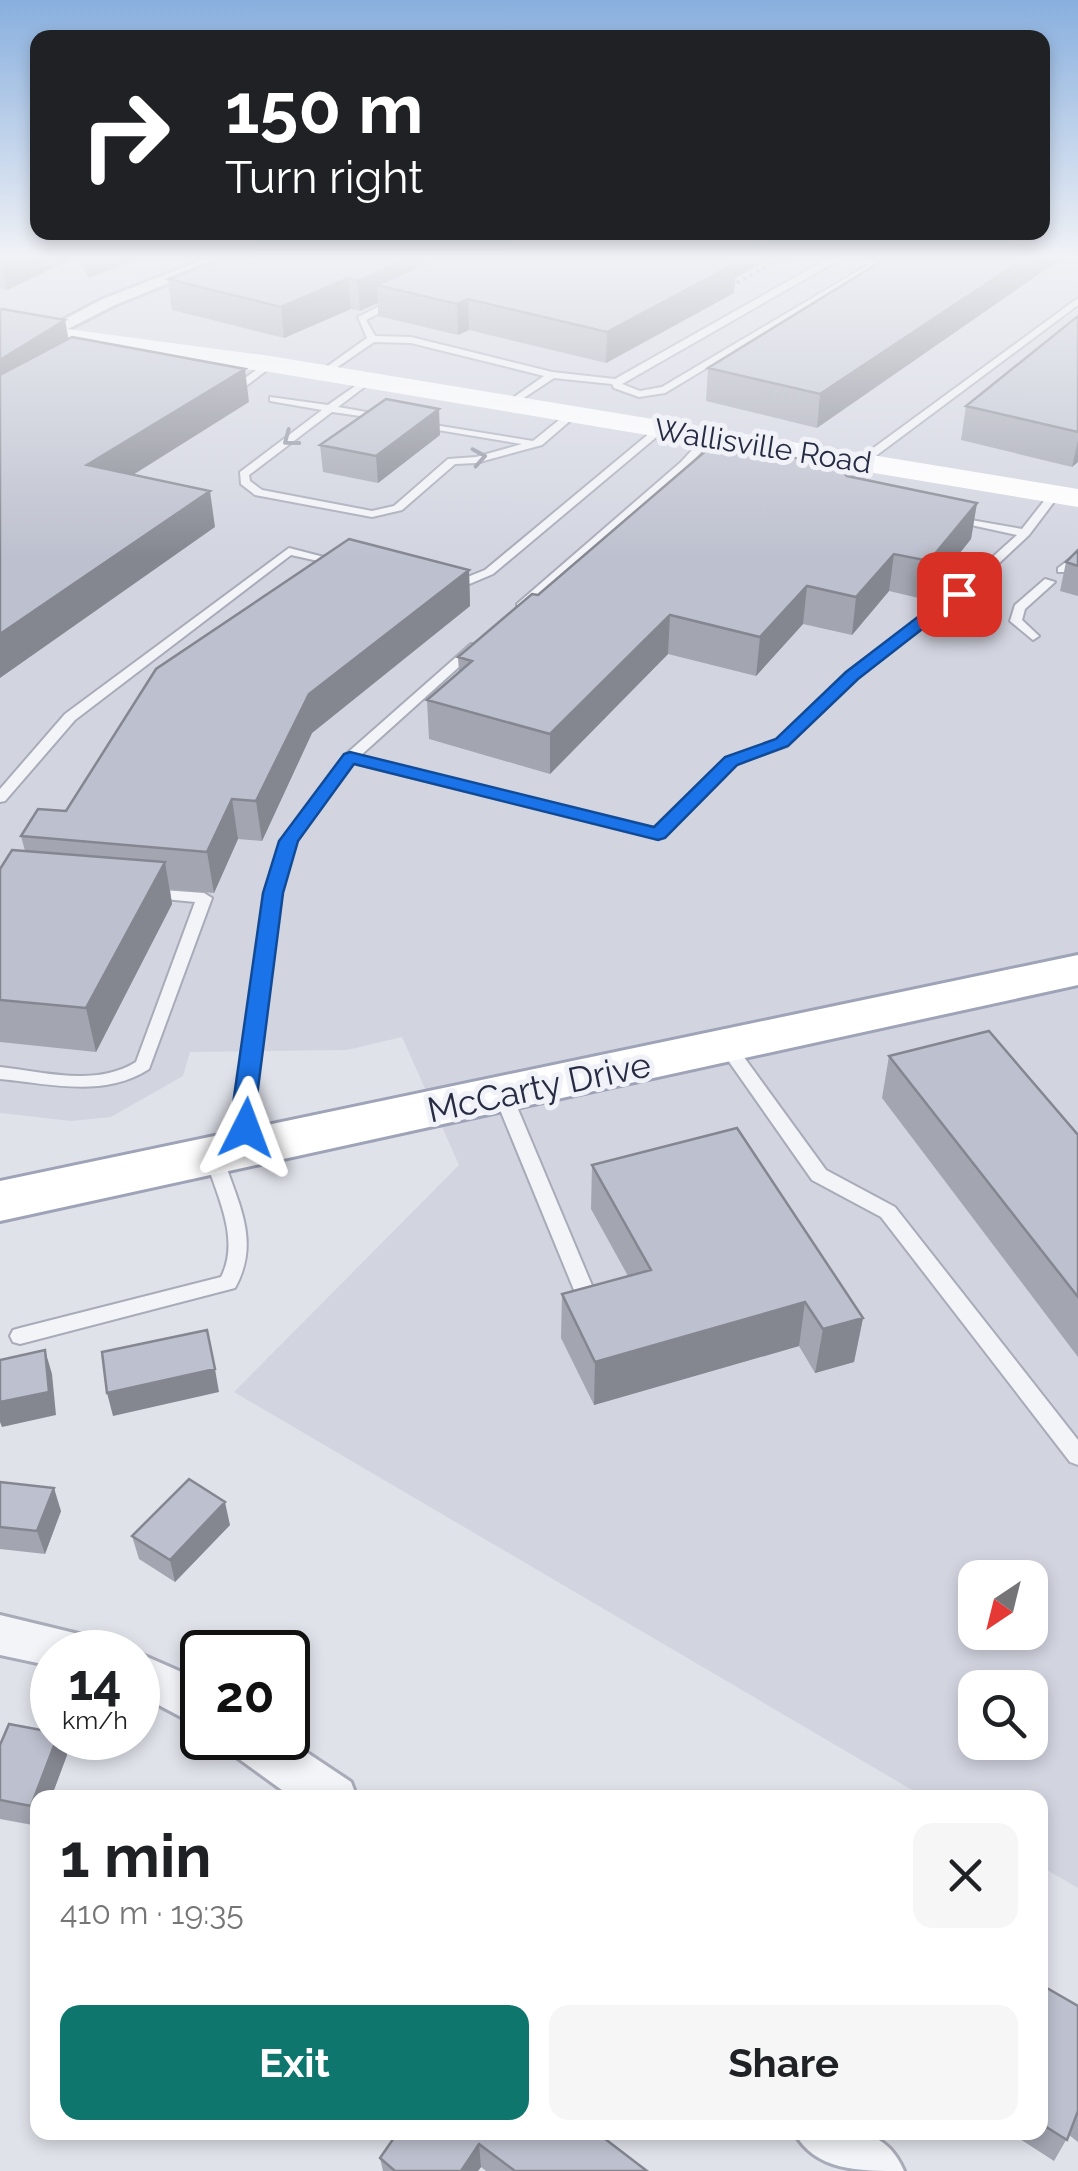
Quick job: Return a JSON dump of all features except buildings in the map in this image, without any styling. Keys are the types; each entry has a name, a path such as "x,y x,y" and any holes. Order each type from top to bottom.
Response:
{"main road":[{"name":"Wallisville Road","path":"168,355 270,364"},
{"name":"Wallisville Road","path":"228,355 869,468 1067,496"},
{"name":"McCarty Drive","path":"0,1200 230,1154 1078,970"}],"street":[{"path":"0,1636 30,1642"},
{"path":"279,1760 322,1790"},
{"path":"831,2140 876,2171"}],"lane":[{"path":"323,373 348,355"},
{"path":"475,355 552,374 618,382 665,355"},
{"path":"618,382 617,386 640,394 665,390 723,355"},
{"path":"869,468 1010,355"},
{"path":"221,384 239,387 270,364"},
{"path":"510,404 552,374"},
{"path":"368,380 244,474 245,482 259,493 372,514 398,508 452,461 476,460 538,444 572,414"},
{"path":"273,399 538,444"},
{"path":"433,582 467,581 489,572 662,429"},
{"path":"515,613 685,464 710,437"},
{"path":"685,464 722,472"},
{"path":"350,758 658,834 731,761 782,742 852,675 959,594 1067,496"},
{"path":"929,514 1025,534"},
{"path":"0,798 70,717 289,551 364,568"},
{"path":"1062,570 1078,556"},
{"path":"1033,636 1016,621 1019,608 1049,582"},
{"path":"20,1336 228,1283 239,1268 230,1154 244,1104 273,893 288,841 350,758 485,639"},
{"path":"0,1073 104,1081 130,1077 143,1065 204,898 126,892"},
{"path":"727,1046 818,1175 888,1212 1078,1456"},
{"path":"503,1095 592,1310"}],"shaded area":[{"path":"0,355 1078,355 1078,1888 1048,1871 1048,1790 912,1790 234,1392 459,1165 402,1037 347,1050 190,1052 183,1076 111,1117 71,1121 0,1113"}],"route":[{"path":"246,1128 244,1104 273,893 288,841 350,758 658,834 731,761 782,742 852,675 959,594"}]}
